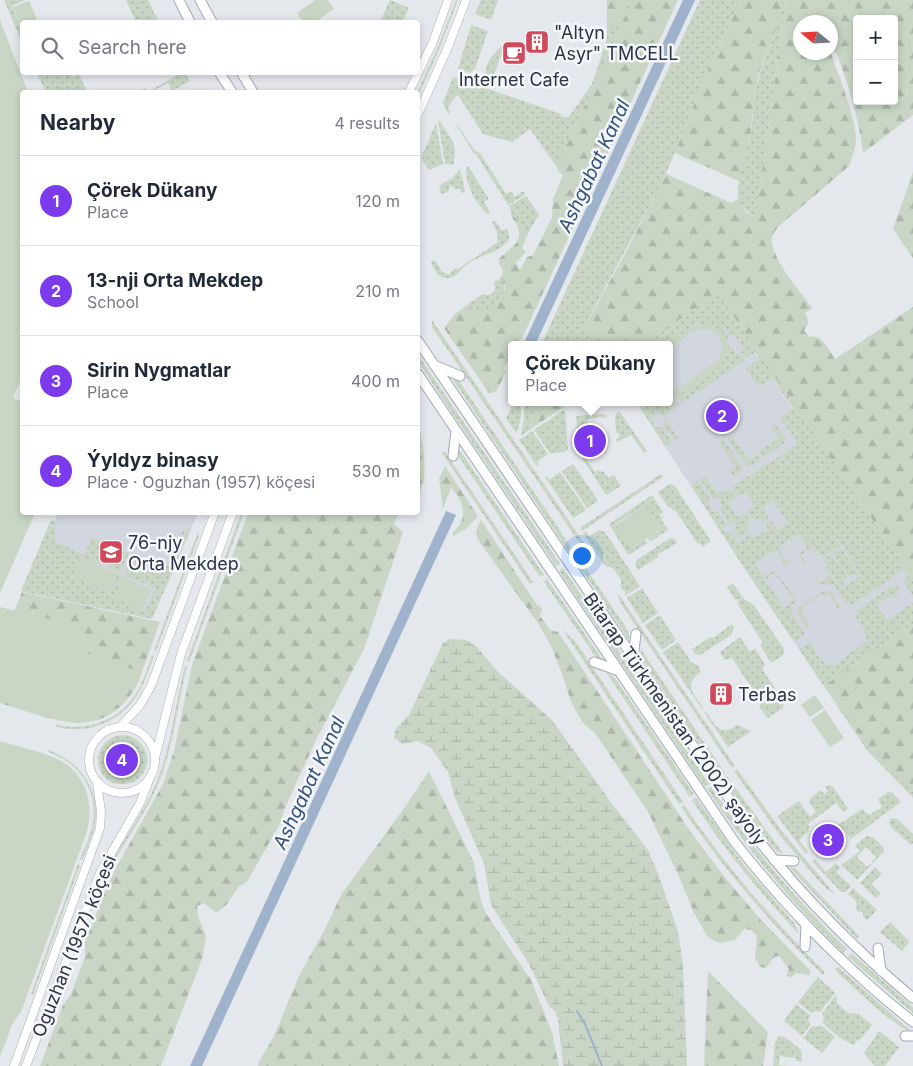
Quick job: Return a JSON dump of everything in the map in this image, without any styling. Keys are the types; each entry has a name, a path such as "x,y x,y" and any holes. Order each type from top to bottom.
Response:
{"main road":[{"path":"179,0 189,20"},
{"path":"200,0 211,20"},
{"path":"420,69 433,42 448,0"},
{"path":"420,110 448,47 466,0"},
{"path":"221,75 231,90"},
{"path":"243,75 252,90"},
{"path":"410,90 417,75"},
{"name":"Bitarap Türkmenistan (2002) şaýoly","path":"420,344 737,812 804,896 881,971 913,998"},
{"path":"434,365 460,376"},
{"name":"Bitarap Türkmenistan (2002) şaýoly","path":"420,377 730,835 760,873 806,925 913,1022"},
{"path":"420,388 428,390"},
{"path":"453,456 456,431"},
{"name":"Oguzhan (1957) köçesi","path":"14,1066 100,828 101,812 97,782 91,772 89,761 92,744 104,731 121,726 140,705 151,686 214,515"},
{"name":"Oguzhan (1957) köçesi","path":"26,1066 97,879 106,860 140,803 151,775 181,654 232,515"},
{"path":"633,658 636,634"},
{"path":"594,662 619,671"},
{"path":"121,726 143,733 153,747 155,758"},
{"path":"97,782 106,789 123,793 140,788 151,775"},
{"path":"774,860 794,860"},
{"path":"805,947 806,925"},
{"path":"878,948 881,971"}],"shaded area":[{"path":"717,298 913,585 913,620 821,682 639,406 673,406 673,341 655,341"},
{"name":"76-njy Orta Mekdep","path":"57,515 197,515 152,619 24,592"}],"green space":[{"path":"4,0 25,0 12,6 20,25 20,38"},
{"path":"126,0 148,0 158,20 135,20"},
{"path":"315,0 328,0 334,9 318,20 302,20 297,13"},
{"path":"390,0 409,8 403,20 381,20"},
{"path":"456,0 458,0 420,93 420,90 418,90 437,49"},
{"path":"481,0 498,0 491,20 475,14"},
{"path":"607,0 629,0 617,26 607,29"},
{"path":"629,0 632,0 556,166 530,129 512,142 483,134 458,95 453,99 448,108 450,113 448,114 443,103 453,77 568,118 592,84 607,39 607,29 617,26"},
{"path":"632,0 678,0 524,334 520,341 508,341 508,361 504,368 506,372 496,392 489,393 444,328 454,315 467,305 479,312 486,312 498,301 504,292 504,283 501,278 503,270 499,264 499,259 514,245 519,236 519,231 511,211 526,237 522,248 526,252 516,263 520,270 527,257 533,255 552,218 553,199 563,175 556,166"},
{"path":"700,0 741,0 703,81 660,186 585,325 596,341 543,341"},
{"path":"741,0 783,0 778,22 760,70 754,94 751,132 739,181 675,153 703,81"},
{"path":"783,0 786,0 756,215 754,216 740,203 738,185 751,133 755,91"},
{"path":"786,0 913,0 913,115 863,153 853,105 898,105 898,15 853,15 853,105 838,57 838,15 793,15 793,60 833,60 853,120 856,140 849,166 778,227 772,237 772,245 780,264 812,308 805,313 808,322 804,330 809,337 822,340 835,359 913,307 913,579 718,293 647,341 596,341 585,326 666,174 731,203 739,199 746,212 754,216 756,215"},
{"path":"29,1 37,20 20,20 20,24 13,7"},
{"path":"0,20 27,90 20,90 20,381 13,398 20,401 20,515 34,515 0,593"},
{"path":"471,25 488,31 475,69 470,73 458,69"},
{"path":"504,46 492,81 486,77 486,68 492,56"},
{"path":"37,75 71,75 72,77 79,75 86,90 45,90"},
{"path":"177,75 186,75 190,81 174,90 172,90 168,83 151,90"},
{"path":"453,119 475,151 480,153 506,194 511,191 515,197 523,191 525,195 508,205"},
{"path":"438,121 440,121 454,146 455,158 453,165 445,164"},
{"path":"436,123 443,164 429,170 421,158"},
{"path":"468,166 489,199 484,202 490,212 487,214 470,189 466,170"},
{"path":"460,169 465,191 462,193 459,188 456,189 450,185 448,192 441,194 439,186 452,178"},
{"path":"913,172 913,258 893,229"},
{"path":"526,196 539,214 526,237 509,206"},
{"path":"495,220 502,231 507,228 509,236 507,242 497,250 469,263 452,277 443,278 438,275 431,262 435,260 442,272 449,275 455,268 458,269 498,242 497,232 492,222"},
{"path":"501,278 504,282 502,296 486,312 479,312 467,305 483,294 493,293 495,288 494,282"},
{"path":"718,292 913,579 913,597 903,580 908,577 903,570 852,605 847,604 833,585 826,584 820,586 812,575 814,574 820,583 830,576 824,567 826,566 841,589 861,575 837,538 835,539 840,546 822,558 799,524 817,556 811,548 801,555 807,563 805,564 798,554 807,548 798,534 778,547 787,561 791,562 785,566 776,549 755,564 764,577 775,570 782,580 780,581 775,573 765,580 784,607 793,600 781,582 783,581 797,601 793,605 791,612 805,634 794,642 691,485 698,480 711,501 708,503 713,512 717,510 727,525 722,528 726,533 730,530 738,542 751,534 754,538 768,529 765,524 771,520 777,530 788,523 773,501 763,508 769,518 763,522 760,517 754,521 747,511 755,506 746,492 738,497 732,487 798,444 780,418 793,408 772,378 759,387 746,369 758,359 760,360 755,352 746,358 741,351 744,349 734,334 731,336 725,327 723,328 729,337 726,339 736,354 740,352 745,360 682,403 677,395 704,378 721,363 726,354 727,346 724,336 714,327 701,324 691,327 673,342 655,341 683,321 654,341 647,341"},
{"path":"432,320 586,546 583,548 432,327"},
{"path":"703,324 717,328 722,332 727,341 727,352 720,366 673,398 673,392 714,363 719,358 721,352 720,340 717,335 706,329 691,333 673,346 672,341 694,326"},
{"path":"420,358 560,564 556,566 420,364"},
{"path":"449,374 459,381 575,553 572,556"},
{"path":"673,398 679,405 667,413 665,417 678,438 674,441 663,424 666,422 660,412 650,419 657,428 661,426 672,442 666,447 640,406 673,406"},
{"path":"512,406 520,406 520,422 516,433 506,418"},
{"path":"524,406 537,406 531,417 532,428 521,436"},
{"path":"537,406 565,406 532,428 531,417"},
{"path":"565,409 568,450 550,453 534,430"},
{"path":"619,411 647,451 644,453 631,435 617,442 616,439 619,438 619,433 616,433 615,415"},
{"path":"602,414 606,415 607,418 599,417 598,415 597,418 588,419 588,427 581,431 582,449 579,449 576,416"},
{"path":"775,423 786,442 764,457 759,451 779,438 772,428 772,425"},
{"path":"420,431 425,466 424,481 420,492"},
{"path":"532,431 548,454 537,462 539,465 537,466 519,440"},
{"path":"732,436 748,459 759,454 762,458 751,466 746,466 727,439"},
{"path":"721,440 722,442 724,440 742,467 742,471 734,477 731,472 736,467 718,442"},
{"path":"459,449 544,575 540,577 459,457"},
{"path":"445,452 533,582 530,584 442,453"},
{"path":"584,456 595,472 603,471 608,478 614,475 621,486 606,495 582,458"},
{"path":"573,464 597,499 597,502 587,508 562,471"},
{"path":"445,466 478,516 466,529 453,536 453,532 458,527 463,516 463,510 459,498 451,488 443,508 439,479"},
{"path":"560,472 586,510 573,518 545,477 549,480"},
{"path":"661,474 663,477 582,531 580,528"},
{"path":"705,476 717,493 730,489 736,498 728,504 737,517 745,513 751,522 746,526 749,531 739,538 733,529 736,526 733,521 729,523 720,509 723,506 718,497 713,499 700,479"},
{"path":"670,484 675,486 711,541 702,547 675,510 671,512 673,510 671,507 669,508 658,492"},
{"path":"652,495 663,512 660,514 661,517 666,516 661,519 668,530 650,542 648,538 661,529 645,505 616,524 632,548 645,540 648,543 628,555 609,524"},
{"path":"645,505 661,529 632,548 616,525"},
{"path":"240,515 243,515 189,662 187,661"},
{"path":"247,515 398,515 394,524 403,532 364,649 315,742 284,810 281,822 247,882 239,886 227,904 216,913 204,903 197,906 198,916 206,936 202,959 161,1066 40,1066 63,1005 71,994 85,957 85,943 104,893 163,784 174,751 192,665"},
{"path":"51,520 57,523 54,534 56,542 84,555 92,537 113,546 105,566 81,558 73,577 110,593 118,574 123,576 114,598 145,612 155,588 124,575 133,554 155,564 158,558 169,566 172,554 176,555 184,536 181,534 183,530 191,529 152,619 21,591"},
{"path":"481,520 537,605 542,608 540,616 550,630 558,632 692,834 761,920 811,971 809,975 796,973 792,977 786,976 789,969 779,956 774,957 766,968 760,967 755,958 757,936 751,930 745,929 734,940 721,943 707,936 694,913 677,872 647,810 595,733 583,723 571,702 552,648 538,623 478,540 477,530"},
{"path":"599,530 605,532 640,586 625,596 625,591 621,589 621,580 613,568 605,566 583,533 586,531 589,536"},
{"path":"198,532 199,536 156,651 154,650"},
{"path":"670,538 675,539 677,543 657,555 658,557 638,570 635,564 637,560"},
{"path":"117,547 129,553 121,573 108,567"},
{"path":"841,548 859,575 856,576 854,573 848,576 833,553"},
{"path":"831,554 847,577 842,581 844,585 841,587 823,560"},
{"path":"81,558 118,574 110,592 73,577"},
{"path":"579,558 629,632 629,640 575,560"},
{"path":"563,568 709,784 705,787 559,571"},
{"path":"123,577 151,590 142,610 114,598"},
{"path":"547,579 602,660 596,657 544,582"},
{"path":"733,583 744,599 754,605 784,649 783,655 773,662 770,661 760,645 763,643 737,603 739,602 737,599 735,600 727,587"},
{"path":"893,585 899,588 898,595 893,599 888,596 877,606 887,620 913,603 913,625 825,685 862,741 913,792 913,798 866,749 799,649 810,642 824,662 831,665 836,664 867,641 866,634 855,615 857,610"},
{"path":"642,588 658,613 643,623 627,598"},
{"path":"827,590 832,593 840,606 838,609 829,594 824,597 822,594 803,607 804,609 801,612 810,626 807,628 798,614 798,607"},
{"path":"22,592 160,622 138,683 125,702 110,715 94,721 76,722 58,720 0,703 0,662 8,626"},
{"path":"617,592 735,766 732,768 621,604"},
{"path":"0,607 86,628 78,650 140,672 120,702 93,720 78,723 70,722 0,701"},
{"path":"660,615 676,640 662,650 645,625"},
{"path":"732,624 734,628 731,635 700,655 695,654 692,649 711,637 713,638"},
{"path":"913,625 913,792 862,741 825,685"},
{"path":"562,629 575,641 683,802 679,804"},
{"path":"740,637 750,652 755,648 765,665 762,669 784,701 783,708 768,718 759,707 761,703 732,658 725,660 720,652"},
{"path":"450,639 466,640 476,646 497,671 552,720 648,850 678,932 683,965 687,1066 563,1066 558,1020 555,1011 549,1006 529,964 491,905 484,863 455,798 448,772 431,748 418,741 402,744 394,738 395,730 409,715 443,643"},
{"path":"678,642 692,663 698,665 701,672 695,677 691,685 693,693 702,709 663,652"},
{"path":"640,648 725,773 721,776 642,659"},
{"path":"152,655 154,656 142,686 122,713 90,728 66,729 55,726 56,724 78,727 111,718 128,704 135,695 145,676"},
{"path":"185,666 187,667 172,739 159,782 148,805 109,872 107,871 146,804 157,781 170,738"},
{"path":"606,672 615,678 694,794 690,797"},
{"path":"815,695 824,708 810,717 801,705"},
{"path":"825,710 844,738 830,747 811,720"},
{"path":"705,711 715,725 722,730 731,729 737,725 751,731 728,747"},
{"path":"125,735 132,737 142,745 145,751 147,763 145,770 134,782 124,784 113,783 105,778 100,770 98,761 100,751 105,743 113,737","holes":["118,745 129,746 137,755 136,766 127,774 116,773 108,764 109,753"]},
{"path":"0,741 45,754 69,766 82,782 89,802 90,813 86,834 21,1012 13,1022 0,1057"},
{"path":"48,750 69,761 78,769 91,788 95,799 94,828 82,860 80,859 93,822 94,810 89,788 77,770 59,757 48,752"},
{"path":"737,769 784,834 834,893 826,889 781,837 734,771"},
{"path":"429,771 474,863 485,912 531,980 552,1032 559,1066 258,1066 273,1038 300,974 341,895"},
{"path":"727,776 783,853 777,852 770,844 723,779"},
{"path":"830,785 847,807 847,810 843,812 836,803 808,824 810,827 809,831 799,840 808,852 806,854 777,816 799,801 810,817 816,812 809,802 810,798 821,790 824,794 828,791 825,787"},
{"path":"711,787 775,872 847,949 843,953 788,895 754,854 707,789"},
{"path":"888,792 893,793 901,802 851,839 845,831 843,832 838,825 862,809 869,815 882,807 878,799"},
{"path":"696,797 743,864 795,924 799,934 770,903 729,853 692,800"},
{"path":"684,805 733,871 787,933 825,972 823,975 784,935 730,873 681,807"},
{"path":"891,818 897,819 913,834 913,843 911,845 890,826"},
{"path":"867,836 873,837 884,848 884,851 873,863 876,857 866,847 857,857 867,867 872,864 857,880 841,865 860,851 855,845"},
{"path":"815,859 826,872 836,863 840,868 836,872 851,886 846,892 841,892 812,861"},
{"path":"78,864 80,865 33,995 31,994"},
{"path":"787,865 796,869 859,936 857,939"},
{"path":"875,867 882,874 871,884 881,893 876,898 860,883"},
{"path":"853,888 877,910 867,920 863,916 863,912 857,911 856,901 848,894"},
{"path":"890,922 909,941 902,951 880,932"},
{"path":"851,953 913,1007 913,1013 848,957"},
{"path":"838,967 912,1032 895,1023 873,1005 835,970"},
{"path":"708,971 768,1032 763,1066 704,1066"},
{"path":"818,977 835,993 820,1012 815,1011 811,1013 798,1002"},
{"path":"836,995 837,1003 848,1013 859,1014 872,1025 854,1045 840,1038 823,1023 824,1018 822,1014"},
{"path":"796,1004 810,1015 808,1020 811,1024 802,1036 784,1021"},
{"path":"821,1025 835,1037 822,1053 803,1038 812,1026 817,1027"},
{"path":"879,1031 899,1047 885,1066 875,1066 864,1053"},
{"path":"779,1036 785,1037 801,1050 802,1062 796,1061 796,1058 780,1056 779,1065 789,1066 773,1066 775,1042"}],"water":[{"path":"683,0 695,0 537,341 525,341"},
{"path":"446,511 456,515 202,1066 190,1066"}],"waterway":[{"path":"577,1011 585,1024 602,1066"}],"place":[{"name":"\"Altyn Asyr\" TMCELL","path":"537,42"},
{"name":"Internet Cafe","path":"514,53"},
{"name":"13-nji Orta Mekdep","path":"722,416"},
{"name":"Çörek Dükany","path":"590,441"},
{"name":"76-njy Orta Mekdep","path":"111,552"},
{"name":"Terbas","path":"721,694"},
{"name":"Ýyldyz binasy","path":"122,760"},
{"name":"Sirin Nygmatlar","path":"828,840"}],"water label":[{"name":"Ashgabat Kanal","path":"594,166"},
{"name":"Ashgabat Kanal","path":"309,783"}]}
